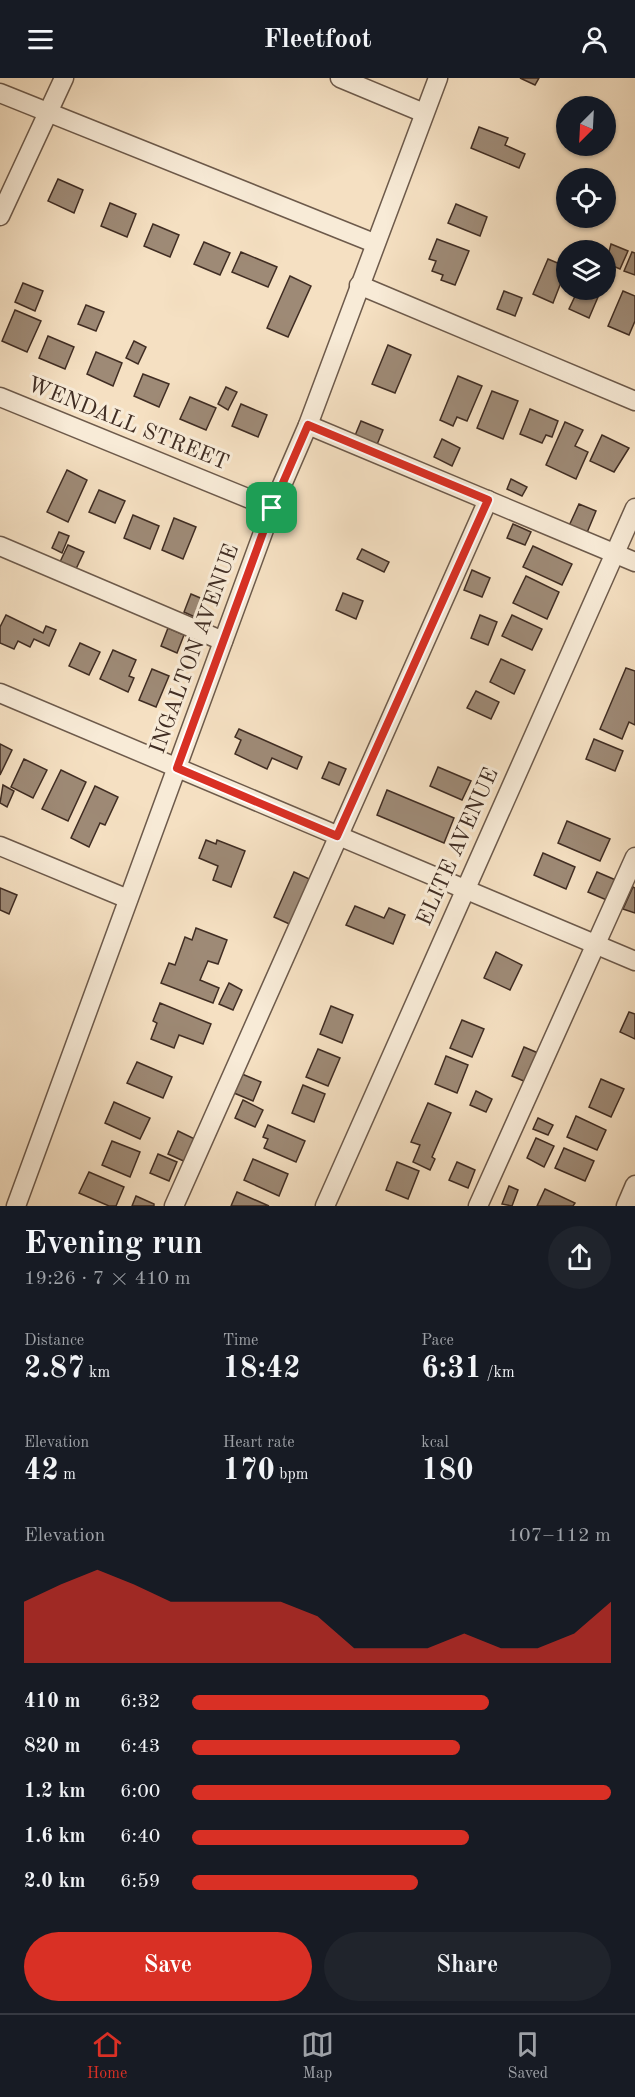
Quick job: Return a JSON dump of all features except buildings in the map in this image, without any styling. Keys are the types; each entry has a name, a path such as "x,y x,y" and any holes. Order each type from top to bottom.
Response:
{"street":[{"path":"0,216 64,78"},
{"path":"340,78 424,113"},
{"name":"INGALTON AVENUE","path":"16,1206 272,508 308,425 374,243 438,78"},
{"path":"0,93 374,243"},
{"path":"359,285 635,401"},
{"name":"WENDALL STREET","path":"0,397 272,508"},
{"path":"308,425 635,562"},
{"path":"174,1206 488,500"},
{"name":"ELITE AVENUE","path":"325,1206 635,508"},
{"path":"0,546 223,641"},
{"path":"0,693 635,961"},
{"path":"0,846 128,899"},
{"path":"478,1206 635,857"},
{"path":"626,1206 635,1185"}],"route":[{"path":"308,425 488,500 337,836 177,768 272,508 308,425"}]}
